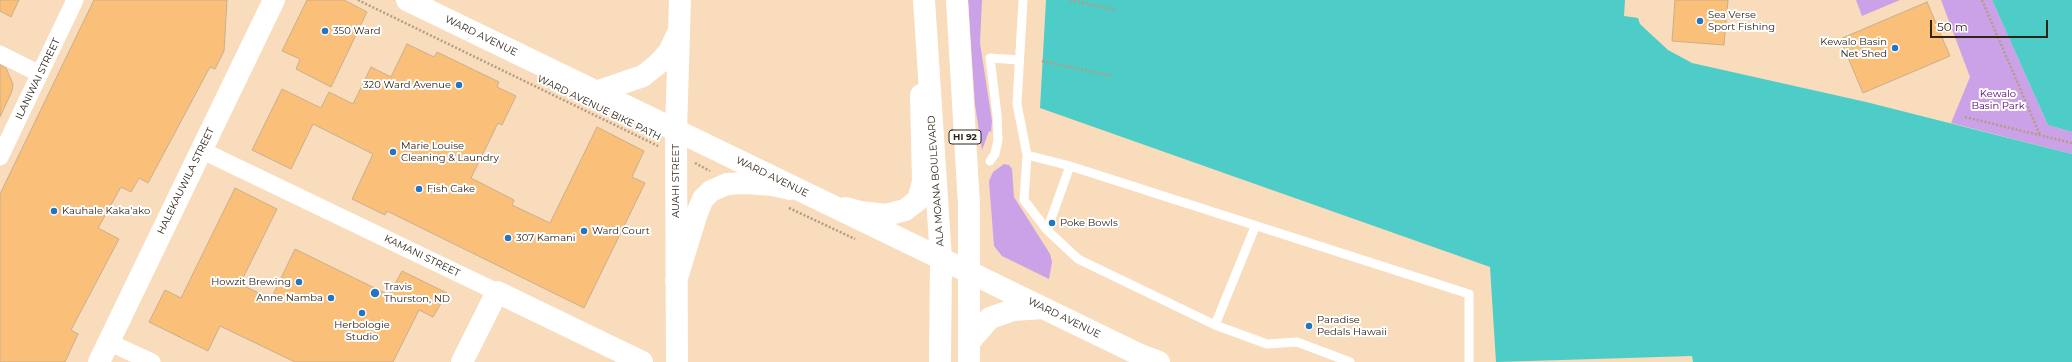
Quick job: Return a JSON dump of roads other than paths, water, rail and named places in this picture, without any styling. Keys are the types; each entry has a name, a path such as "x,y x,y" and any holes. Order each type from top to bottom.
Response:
{"street":[{"name":"ILANIWAI STREET","path":"0,157 75,0"},
{"name":"HALEKAUWILA STREET","path":"99,362 274,0"},
{"name":"WARD AVENUE","path":"406,0 971,273 1143,358 1159,362"},
{"name":"AUAHI STREET","path":"677,362 676,131 680,0"},
{"path":"676,281 697,213 703,199 715,188 735,183 774,185 860,212 881,215 905,210 913,205 920,196 923,182 921,104 924,0"},
{"name":"ALA MOANA BOULEVARD","path":"924,0 941,259 940,362"},
{"name":"HI 92","path":"957,0 969,205 971,273 969,352"},
{"path":"596,92 643,76 658,64 669,52 679,32"},
{"path":"0,54 40,74"},
{"name":"KAMANI STREET","path":"201,150 642,362"},
{"path":"462,362 497,292"},
{"path":"969,352 990,318 1013,310 1043,308"},
{"path":"108,342 152,362"}],"lane":[{"path":"1023,0 1017,112 1027,155 1024,200 1047,230 1078,259 1216,325 1267,344 1297,342 1350,362"},
{"path":"990,161 995,154 998,140 997,115 990,58 1019,60"},
{"path":"1027,155 1070,166 1255,227 1469,294 1470,362"},
{"path":"1047,230 1070,166"},
{"path":"1216,325 1255,227"}],"water":[{"path":"1046,0 1625,0 1624,16 1638,18 1640,24 1668,50 1692,63 1866,102 2072,154 2072,362 1693,362 1692,356 1496,362 1490,267 1040,108"},
{"path":"1992,0 2072,0 2072,132 2048,125"}],"place":[{"name":"Sea Verse Sport Fishing","path":"1700,21"},
{"name":"350 Ward","path":"325,31"},
{"name":"Kewalo Basin Net Shed","path":"1895,48"},
{"name":"320 Ward Avenue","path":"459,85"},
{"name":"Marie Louise Cleaning & Laundry","path":"393,152"},
{"name":"Fish Cake","path":"419,189"},
{"name":"Kauhale Kaka'ako","path":"54,211"},
{"name":"Poke Bowls","path":"1052,223"},
{"name":"Ward Court","path":"584,231"},
{"name":"307 Kamani","path":"508,238"},
{"name":"Howzit Brewing","path":"299,282"},
{"name":"Travis Thurston, ND","path":"375,293"},
{"name":"Anne Namba","path":"331,298"},
{"name":"Herbologie Studio","path":"362,313"},
{"name":"Paradise Pedals Hawaii","path":"1309,326"}],"park label":[{"name":"Kewalo Basin Park","path":"1998,100"}]}
